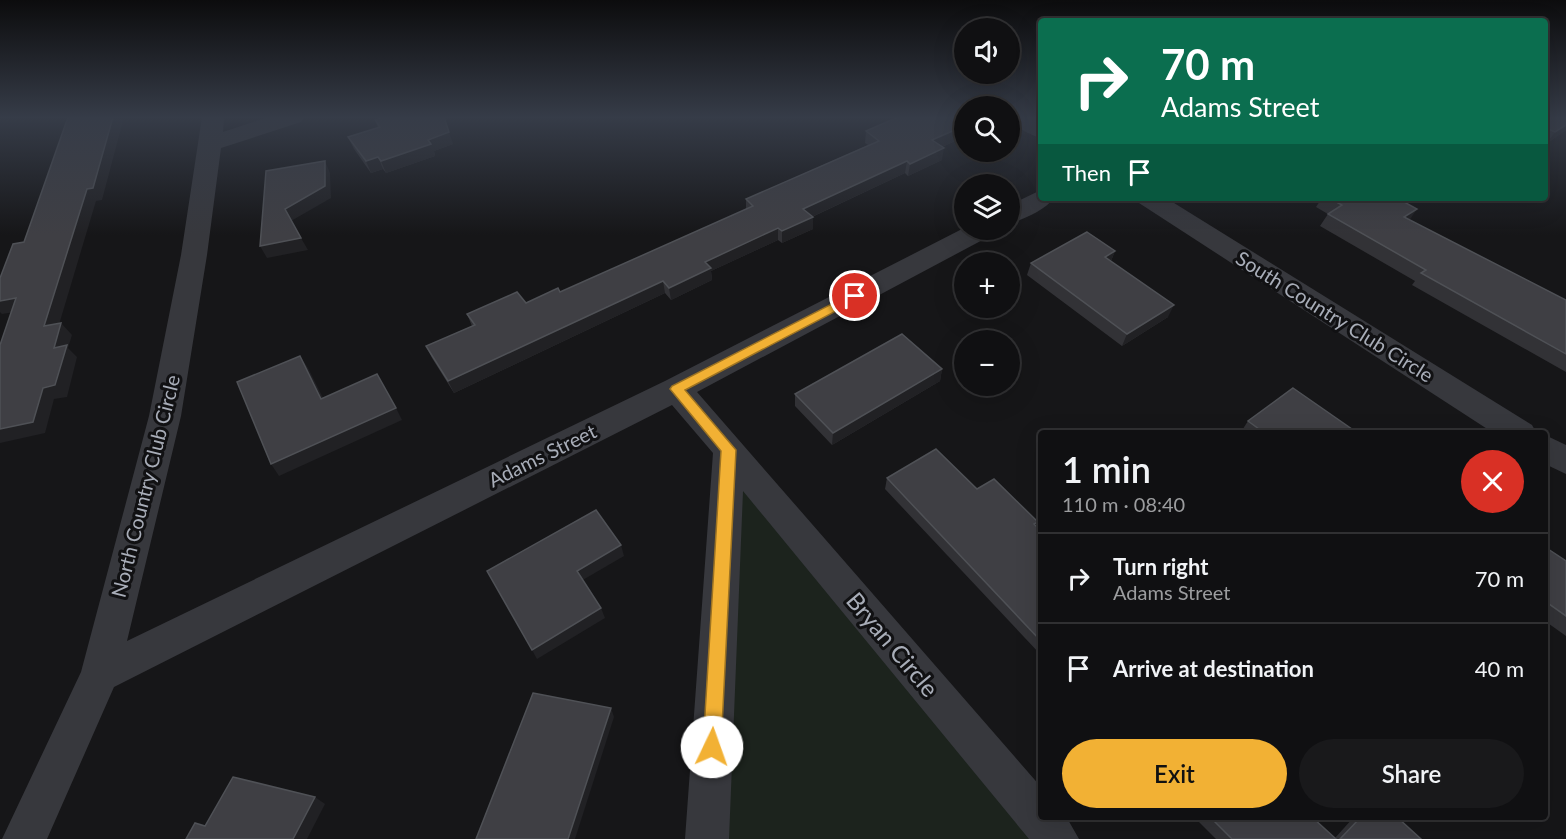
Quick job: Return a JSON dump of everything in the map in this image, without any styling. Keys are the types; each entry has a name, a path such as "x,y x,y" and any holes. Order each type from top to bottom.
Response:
{"street":[{"name":"North Country Club Circle","path":"24,839 100,674 165,416 194,255 208,156"},
{"path":"1020,209 1038,200"},
{"name":"South Country Club Circle","path":"1153,201 1515,430"},
{"name":"Adams Street","path":"100,674 676,389 962,240"},
{"name":"Bryan Circle","path":"676,389 1038,816"},
{"path":"707,839 729,450"},
{"path":"1548,450 1566,461"},
{"name":"Bryan Circle","path":"1041,820 1057,839"}],"shaded area":[{"path":"729,450 1038,816 1038,820 1041,820 1057,839 707,839"}],"building":[{"path":"54,156 102,156 93,188 87,189 44,326 61,323 54,348 67,345 55,385 43,388 33,422 0,429 0,345 16,298 0,301 0,278 13,244 24,242"},
{"path":"362,156 395,156 381,161 378,157 366,161"},
{"path":"844,156 927,156 910,164 907,161 803,209 813,217 782,231 778,228 705,262 711,268 669,288 663,281 448,381 426,346 475,325 467,314 517,292 526,303 558,288 560,292 753,206 746,199"},
{"path":"325,161 325,186 285,209 301,238 260,246 266,171"},
{"path":"1335,201 1402,201 1417,209 1404,217 1566,300 1566,354 1421,273 1426,270 1328,214 1342,205"},
{"path":"1087,232 1115,251 1105,257 1174,305 1127,334 1031,263"},
{"path":"902,334 942,369 833,433 795,394"},
{"path":"300,356 321,399 377,374 396,408 271,464 237,382"},
{"path":"1293,388 1353,430 1260,430 1248,421"},
{"path":"936,449 977,489 994,479 1038,522 1034,524 1038,528 1038,638 887,478"},
{"path":"596,510 621,545 577,571 601,608 532,650 487,571"},
{"path":"1548,549 1566,561 1566,616 1548,603"},
{"path":"533,693 611,708 568,839 476,839"},
{"path":"233,777 315,797 293,839 186,839 195,823 205,826"},
{"path":"1213,820 1315,820 1336,839 1232,839"},
{"path":"1358,820 1400,820 1421,839 1340,839"}],"route":[{"path":"712,747 729,450 676,389 855,296"}]}
